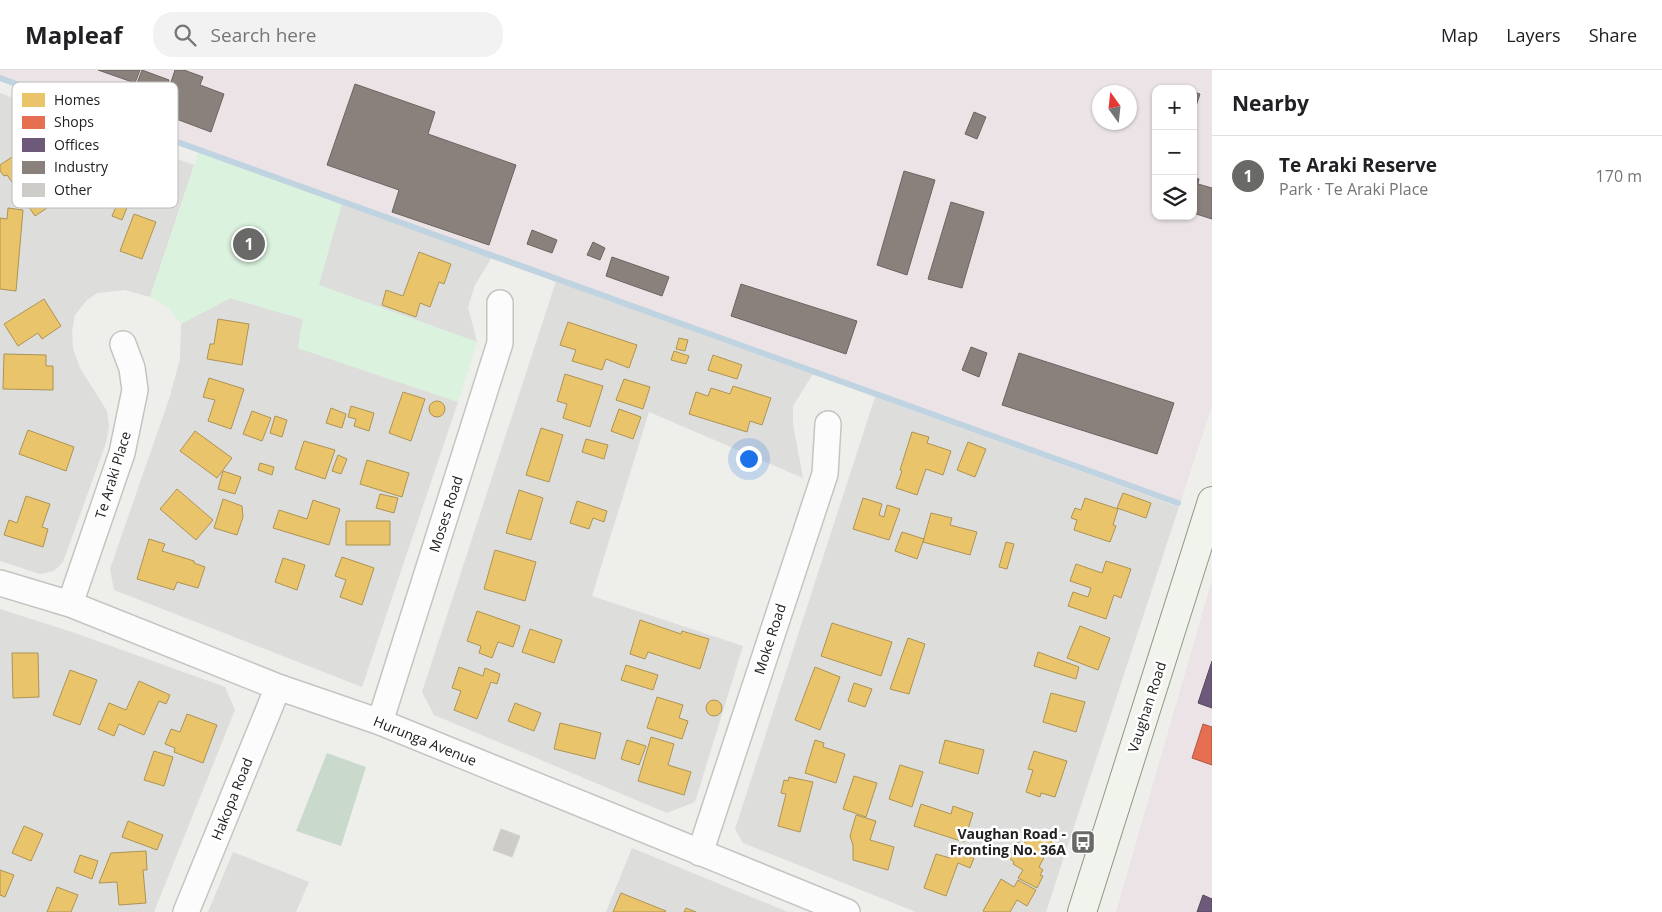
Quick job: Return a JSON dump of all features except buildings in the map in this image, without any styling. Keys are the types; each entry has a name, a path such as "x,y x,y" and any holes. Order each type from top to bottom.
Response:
{"street":[{"name":"Moses Road","path":"380,722 500,343 500,303"},
{"name":"Te Araki Place","path":"70,604 122,452 135,390 132,368 123,344"},
{"name":"Moke Road","path":"700,853 825,474 828,424"},
{"name":"Vaughan Road","path":"1082,912 1212,501"},
{"name":"Hurunga Avenue","path":"0,583 70,604 278,687 380,722 847,912"},
{"name":"Hakopa Road","path":"186,912 278,687"}],"shaded area":[{"path":"0,70 1212,70 1212,406 1179,507 178,144 178,82 12,82 12,84 0,80"},
{"path":"0,93 12,97 12,208 178,208 178,159 194,165 150,297 125,290 97,293 87,300 75,315 72,332 73,349 80,368 107,411 109,426 106,443 63,562 54,571 40,574 0,561"},
{"path":"342,203 492,257 475,285 468,307 477,342 318,285"},
{"path":"556,281 813,374 793,406 793,424 803,478 649,412 592,596 743,646 695,802 667,813 434,715 422,692"},
{"path":"230,298 303,319 298,348 458,402 362,687 114,590 110,569 169,399 180,359 181,324"},
{"path":"875,397 1179,507 1046,912 916,912 743,843 735,829"},
{"path":"1212,580 1212,912 1116,912"},
{"path":"0,609 75,633 225,687 235,710 154,912 0,912"},
{"path":"632,848 788,912 606,912"},
{"path":"233,852 309,882 296,912 208,912"}],"green space":[{"path":"199,151 342,203 319,285 477,342 458,402 298,348 303,319 230,298 181,324 169,308 150,297"},
{"path":"327,753 366,767 341,846 296,831"}],"waterway":[{"path":"0,78 12,82"},
{"path":"178,142 1178,503"}],"place":[{"name":"Te Araki Reserve","path":"249,244"},
{"name":"Vaughan Road - Fronting No. 36A","path":"1083,842"}]}
